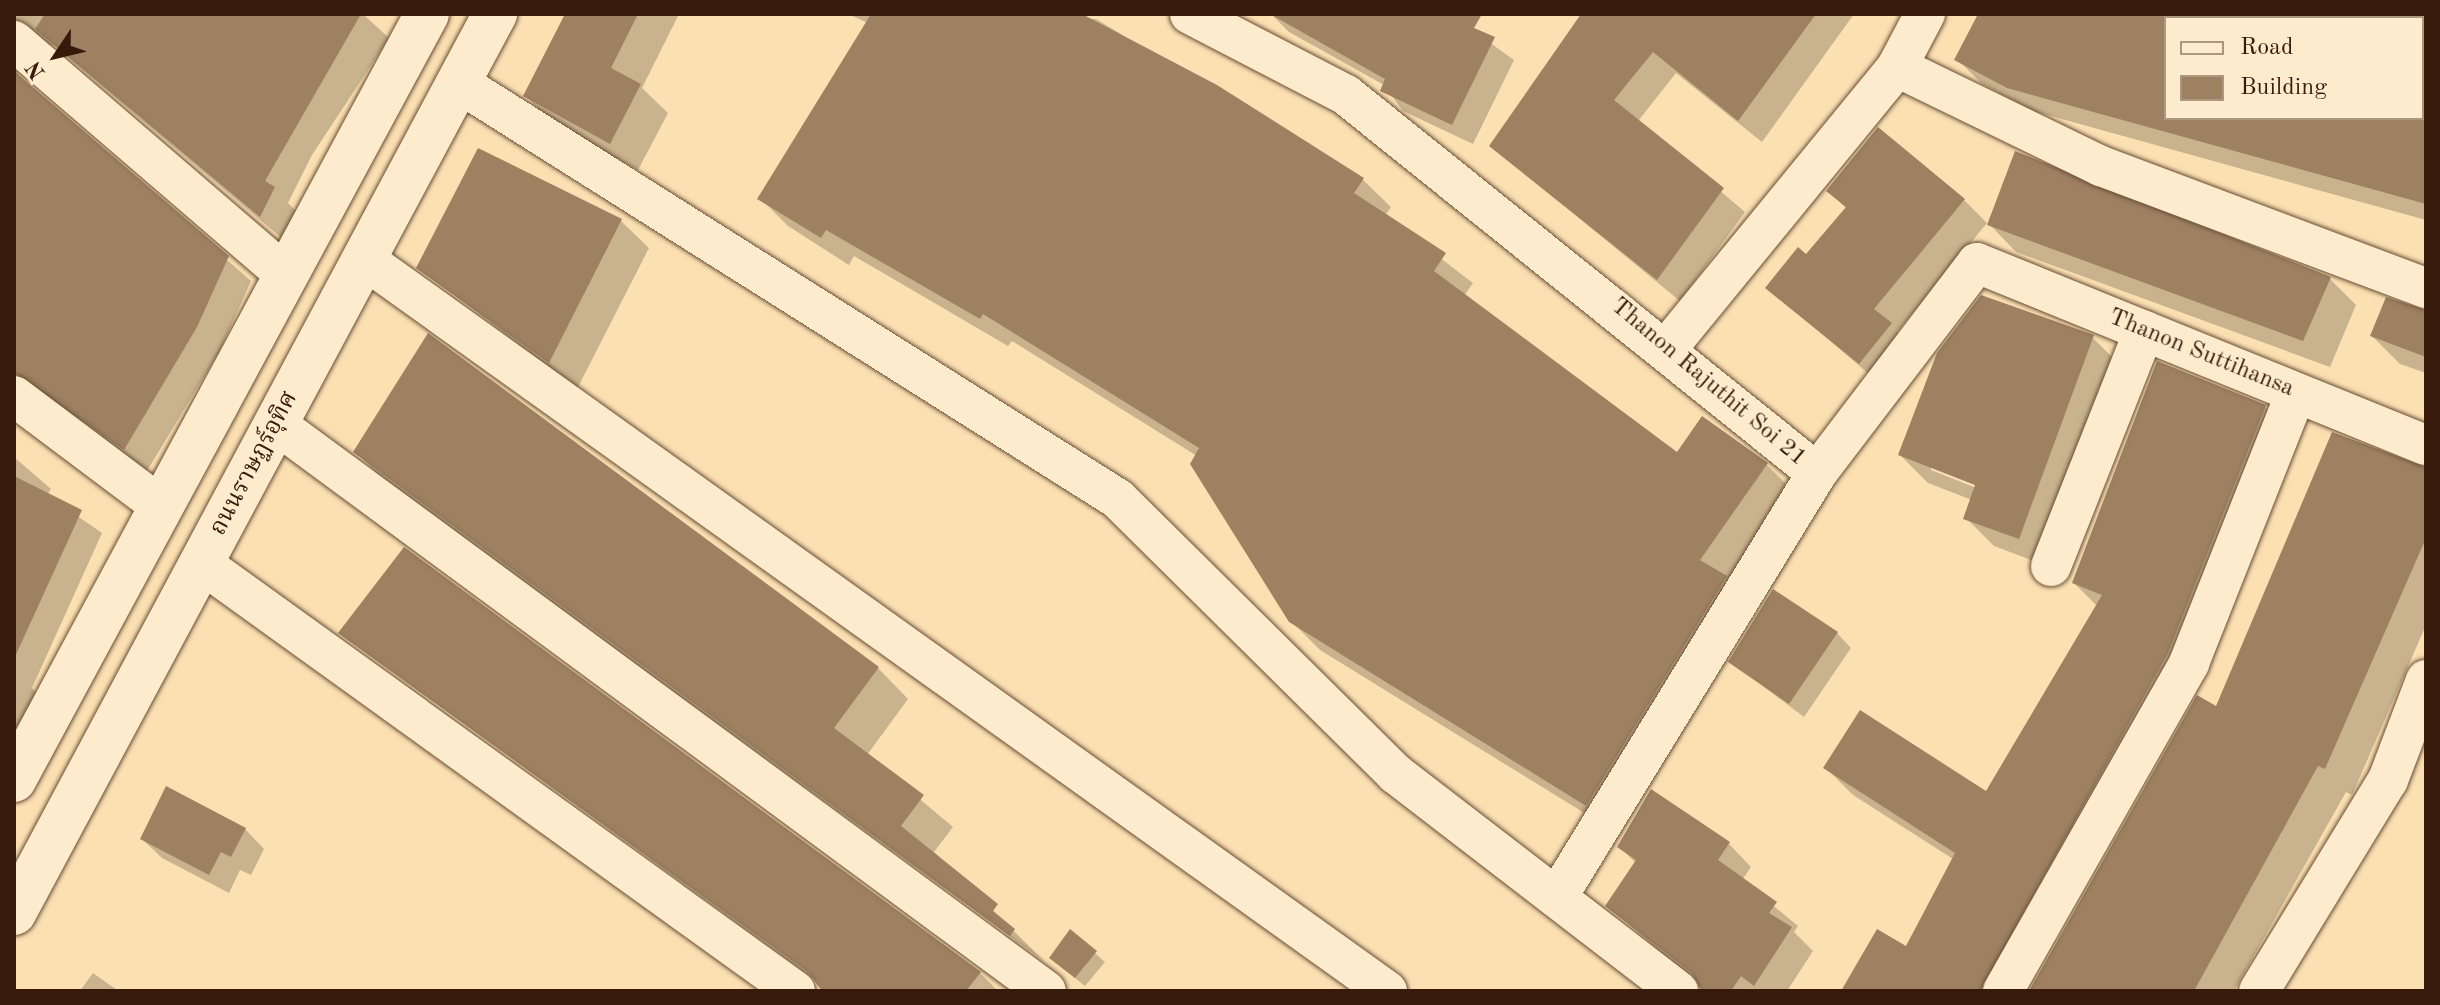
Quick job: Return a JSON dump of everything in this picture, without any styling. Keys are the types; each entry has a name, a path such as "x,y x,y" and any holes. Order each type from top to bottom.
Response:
{"street":[{"path":"90,769 24,762 162,507 283,272 427,14"},
{"name":"ถนนราษฏร์อุทิศ","path":"14,913 495,14"},
{"name":"Thanon Rajuthit Soi 21","path":"1190,14 1346,95 1668,347 1817,473 1557,898"},
{"path":"1668,347 1897,67 1925,14"},
{"path":"14,41 283,272"},
{"path":"1897,67 2101,166 2426,288"},
{"path":"459,83 1118,499 1396,774 1678,991"},
{"path":"364,259 1387,991"},
{"name":"Thanon Suttihansa","path":"1817,473 1977,263 2426,445"},
{"path":"2051,566 2144,331"},
{"path":"2003,991 2189,663 2296,393"},
{"path":"14,396 162,507"},
{"path":"276,424 1046,991"},
{"path":"201,563 795,991"},
{"path":"2259,991 2388,780 2426,680"}],"building":[{"path":"45,14 361,14 265,181 275,187 260,217 35,29"},
{"path":"565,14 638,14 611,68 641,84 610,144 523,96"},
{"path":"871,14 1082,14 1217,85 1364,178 1354,193 1446,253 1434,271 1677,452 1702,416 1768,463 1700,560 1727,576 1586,806 1289,622 1190,464 1199,448 983,314 980,319 826,230 821,238 757,199"},
{"path":"1270,14 1482,14 1474,28 1495,37 1452,125 1380,91 1385,79"},
{"path":"1581,14 1816,14 1738,121 1653,52 1614,100 1724,188 1657,280 1489,146"},
{"path":"1978,14 2166,14 2164,120 2426,118 2426,204 2007,88 1954,60"},
{"path":"14,71 229,256 197,327 124,450 14,373"},
{"path":"1878,127 1965,199 1874,309 1892,323 1859,364 1765,288 1798,247 1806,254 1846,207 1826,191"},
{"path":"478,148 622,219 549,363 416,268"},
{"path":"2015,151 2331,277 2303,341 1987,225"},
{"path":"1981,295 2094,335 2019,539 1963,519 1975,485 1898,455 1937,353"},
{"path":"2386,297 2426,310 2426,357 2370,336"},
{"path":"428,333 879,667 834,728 924,795 901,826 998,904 993,911 1015,929 1010,936 353,452"},
{"path":"2157,361 2266,405 2168,653 1980,991 1841,991 1877,929 1906,946 1955,853 1823,768 1860,710 1986,791 2102,595 2072,583"},
{"path":"2332,432 2426,467 2426,538 2325,769 2318,766 2194,991 2029,991 2197,695 2216,706"},
{"path":"14,476 82,510 14,659"},
{"path":"404,547 981,972 966,991 822,991 808,972 338,633"},
{"path":"1773,589 1838,632 1789,704 1728,662"},
{"path":"166,786 246,828 231,857 221,852 209,875 140,839"},
{"path":"1651,789 1730,842 1718,860 1777,902 1769,913 1792,927 1754,986 1741,976 1731,991 1702,991 1692,973 1605,906 1636,860 1617,847"},
{"path":"1070,929 1097,951 1075,978 1049,958"}]}
